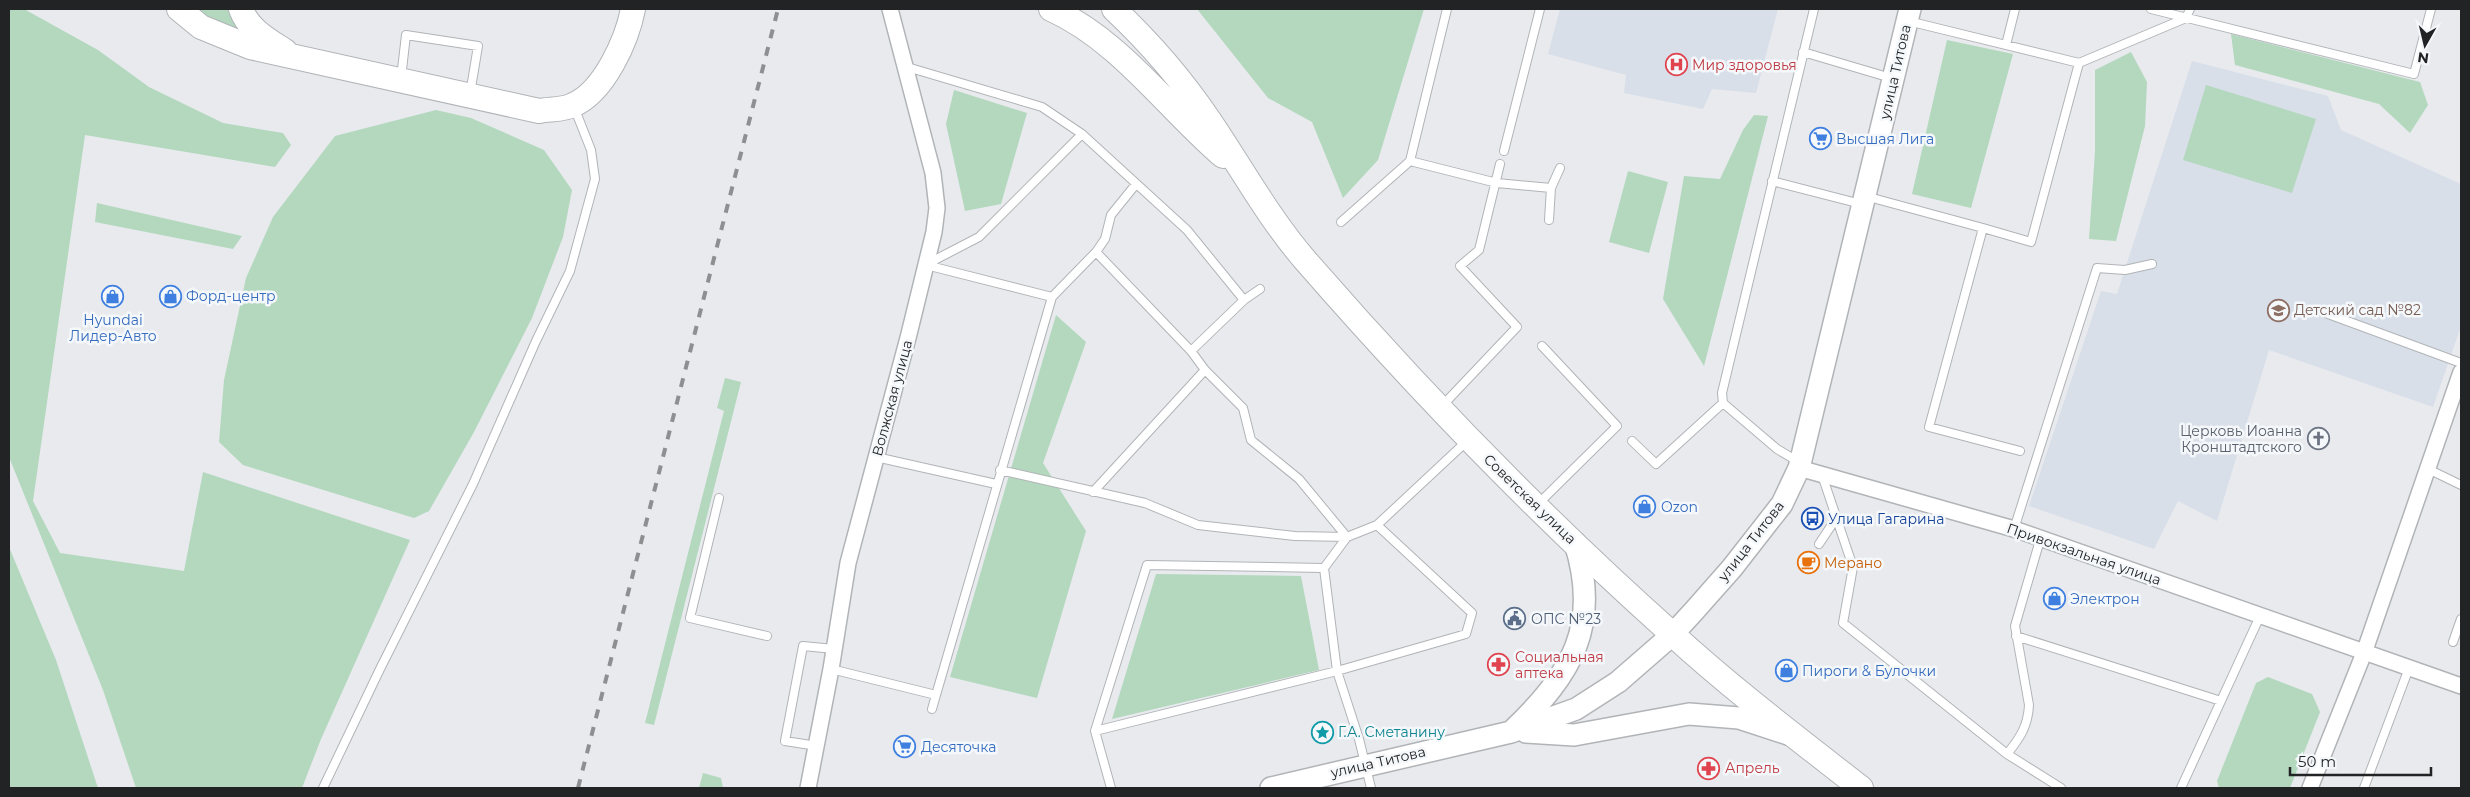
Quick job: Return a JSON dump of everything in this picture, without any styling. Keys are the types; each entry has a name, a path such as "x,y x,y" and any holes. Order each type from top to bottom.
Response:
{"main road":[{"path":"179,9 201,27 250,47 539,110 573,106 598,86 617,54 632,9"},
{"path":"241,9 243,15 261,36 295,57"},
{"path":"1051,9 1067,16 1123,59 1194,131 1240,170"},
{"path":"1114,9 1145,38 1197,104 1240,170"},
{"name":"улица Титова","path":"1271,788 1511,732 1576,709 1618,682 1672,634 1732,568 1776,511 1800,466 1908,15"},
{"name":"Советская улица","path":"1240,170 1302,257 1439,410 1575,543 1672,634 1794,736 1861,788"},
{"path":"1511,732 1553,687 1577,647 1585,614 1584,579 1575,543"},
{"path":"1511,732 1574,735 1689,714 1739,718 1794,736"}],"street":[{"name":"Волжская улица","path":"808,788 831,669 848,563 926,265 937,208 936,188 907,67 890,9"},
{"path":"2310,788 2364,653 2461,372"},
{"name":"Привокзальная улица","path":"1800,466 1822,475 2014,529 2040,540 2461,686"}],"lane":[{"path":"1341,222 1410,161 1447,9"},
{"path":"1504,151 1540,9"},
{"path":"1800,466 1777,449 1724,403 1722,393 1814,9"},
{"path":"2006,45 2016,9"},
{"path":"2151,9 2414,74 2431,9"},
{"path":"1908,15 2006,45 2079,63 2186,18 2190,9"},
{"path":"400,80 406,35 478,46 469,95"},
{"path":"1803,52 1893,78"},
{"path":"1772,181 1983,228 2031,242 2079,63"},
{"path":"907,67 1042,107 1082,134 1187,230 1244,300"},
{"path":"323,788 380,669 473,484 536,341 570,271 595,179 592,150 573,106"},
{"path":"926,265 979,237 1082,134"},
{"path":"1410,161 1497,183 1551,188"},
{"path":"1439,410 1517,327 1460,266 1479,250 1497,183 1500,164"},
{"path":"1549,220 1551,188 1560,168"},
{"path":"932,709 1000,470 1052,297 1106,240 1111,215 1136,184"},
{"path":"1983,228 1929,426 2020,452"},
{"path":"1096,252 1191,351 1205,370 1243,408 1251,440 1299,479 1347,537"},
{"path":"2014,529 2098,268 2125,270 2152,264"},
{"path":"926,265 1052,297"},
{"path":"1191,351 1244,300 1260,289"},
{"path":"2320,311 2461,363"},
{"path":"1536,505 1617,426 1542,346"},
{"path":"1093,492 1205,370"},
{"path":"1632,440 1656,464 1724,403"},
{"path":"1000,470 1146,503 1198,525 1295,536 1347,537 1377,525 1469,439"},
{"path":"876,457 996,484"},
{"path":"2428,469 2461,486"},
{"path":"1822,475 1853,567 1843,623 2007,754 2061,788"},
{"path":"719,498 690,618 767,636"},
{"path":"1818,544 1836,517"},
{"path":"1095,731 1338,671 1466,634 1472,613 1377,525"},
{"path":"1347,537 1324,568 1338,671 1371,788"},
{"path":"2007,754 2023,734 2028,716 2028,695 2015,626 2040,540"},
{"path":"1111,788 1095,731 1147,565 1324,568"},
{"path":"2181,788 2260,616"},
{"path":"2453,642 2461,619"},
{"path":"2016,636 2221,701"},
{"path":"817,746 785,741 803,646 834,649"},
{"path":"2364,788 2410,668"},
{"path":"831,669 936,695"}],"shaded area":[{"name":"Мир здоровья","path":"1560,9 1778,9 1756,93 1712,89 1703,109 1624,93 1626,75 1548,54"},
{"name":"Детский сад №82","path":"2192,61 2328,96 2341,130 2461,184 2461,326 2433,407 2269,350 2217,521 2178,501 2154,549 2029,506 2101,291 2117,294"}],"green space":[{"path":"10,9 24,9 98,50 149,87 223,123 283,133 291,145 275,167 85,135 33,501 60,553 184,571 203,472 410,540 321,739 302,788 136,788 103,690 9,457"},
{"path":"196,9 230,9 239,33 209,20"},
{"path":"1197,9 1424,9 1378,160 1343,198 1312,122 1268,98"},
{"path":"2231,34 2420,82 2428,105 2410,133 2379,104 2235,65"},
{"path":"1947,40 2013,54 1971,208 1912,194"},
{"path":"2131,52 2147,82 2145,126 2116,241 2089,239 2095,152 2095,70"},
{"path":"2206,85 2316,119 2292,193 2183,160"},
{"path":"954,90 1027,113 1001,204 965,211 946,124"},
{"path":"436,110 471,118 544,150 572,190 563,237 532,318 474,432 429,511 414,518 243,465 219,442 224,380 246,278 273,217 335,136"},
{"path":"1754,115 1768,116 1704,366 1663,299 1684,176 1720,179 1743,130"},
{"path":"1628,171 1668,182 1649,253 1609,242"},
{"path":"97,203 242,236 233,249 95,222"},
{"path":"1056,315 1086,342 1043,463 1086,531 1037,698 950,677"},
{"path":"725,378 741,382 654,725 645,723 724,411 717,408"},
{"path":"9,547 56,660 98,788 9,788"},
{"path":"1156,574 1301,576 1319,670 1112,719"},
{"path":"2268,677 2312,694 2320,712 2290,788 2219,788 2217,781 2256,683"},
{"path":"703,773 721,778 723,788 699,788"}],"railway":[{"path":"578,788 778,9"}],"place":[{"name":"Мир здоровья","path":"1676,65"},
{"name":"Высшая Лига","path":"1820,139"},
{"name":"Форд-центр","path":"170,296"},
{"name":"Hyundai Лидер-Авто","path":"113,297"},
{"name":"Детский сад №82","path":"2278,310"},
{"name":"Церковь Иоанна Кронштадтского","path":"2318,439"},
{"name":"Ozon","path":"1645,507"},
{"name":"Улица Гагарина","path":"1812,519"},
{"name":"Мерано","path":"1808,563"},
{"name":"Электрон","path":"2054,599"},
{"name":"ОПС №23","path":"1515,619"},
{"name":"Социальная аптека","path":"1499,665"},
{"name":"Пироги & Булочки","path":"1786,671"},
{"name":"Г.А. Сметанину","path":"1322,732"},
{"name":"Десяточка","path":"905,747"},
{"name":"Апрель","path":"1709,768"}]}
